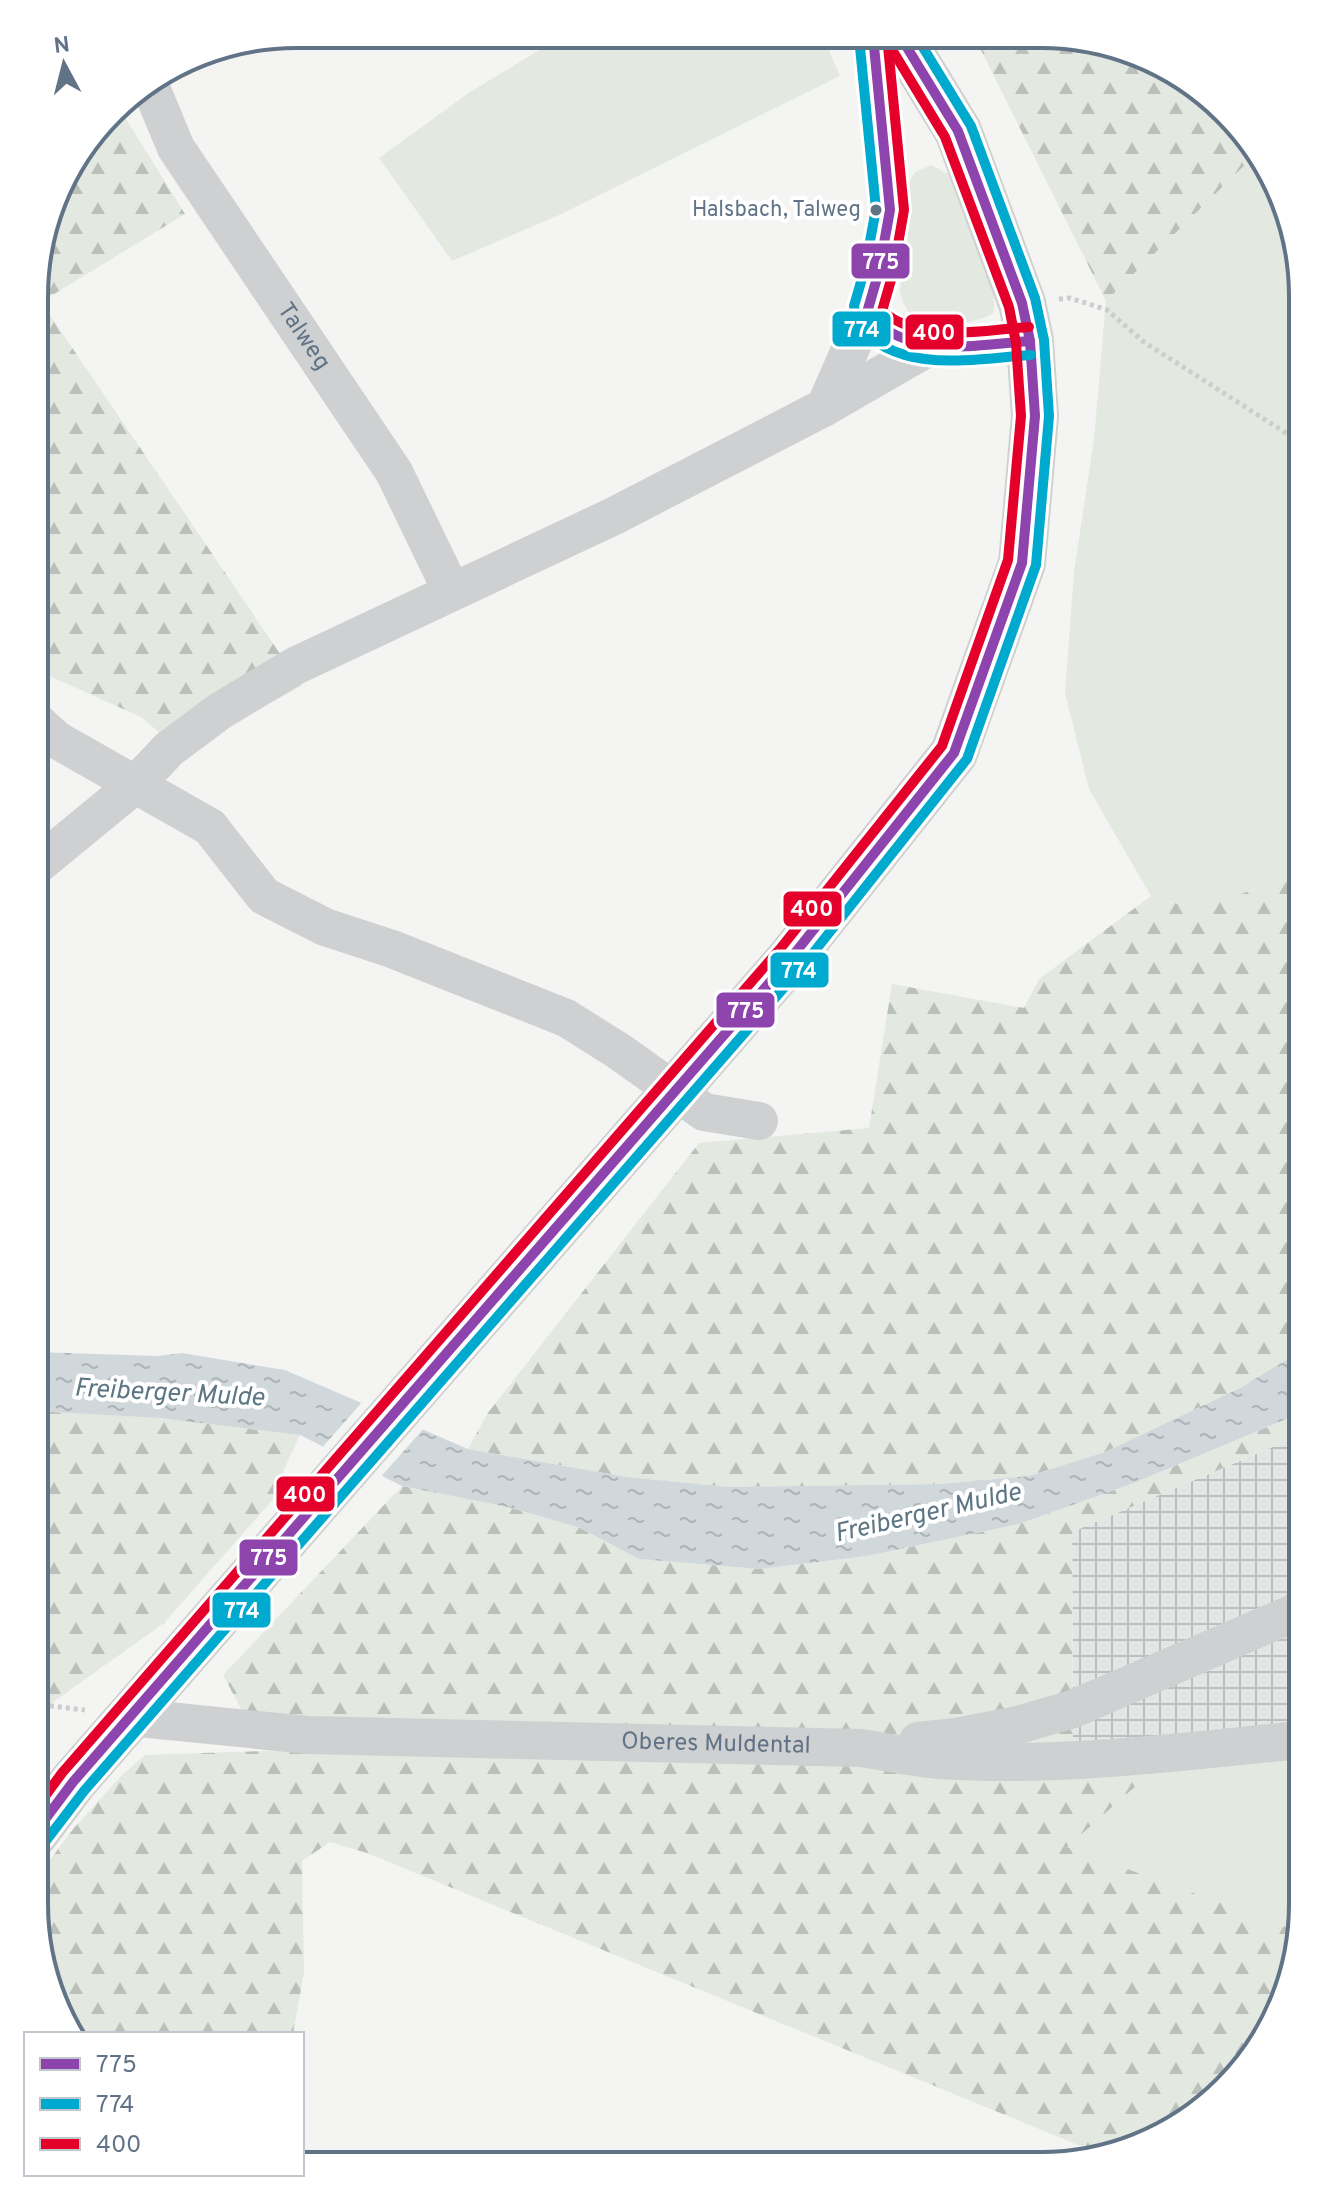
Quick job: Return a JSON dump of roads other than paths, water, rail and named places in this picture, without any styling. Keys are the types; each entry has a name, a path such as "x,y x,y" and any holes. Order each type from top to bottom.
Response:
{"main road":[{"path":"48,1815 129,1717 791,958 954,753 1022,563 1035,416 1026,322 958,131 907,48"}],"street":[{"path":"825,407 868,309 879,271 890,210 874,48"},
{"name":"Talweg","path":"153,93 176,148 394,472 452,592"},
{"path":"868,309 869,318 881,331 899,340 929,347"},
{"path":"48,856 136,784 169,749 295,666 614,516 825,407 929,347 1026,322"},
{"path":"48,732 57,740 210,827 264,896 325,927 392,949 566,1018 704,1112 759,1121"},
{"path":"861,1748 956,1737 1018,1725 1073,1709 1288,1615"},
{"name":"Oberes Muldental","path":"129,1717 308,1735 861,1748 937,1760 1004,1762 1288,1741"}],"water":[{"name":"Freiberger Mulde","path":"48,1352 158,1356 182,1353 285,1370 468,1449 627,1477 729,1487 940,1484 1029,1476 1105,1452 1240,1388 1288,1359 1288,1418 1134,1483 1019,1524 867,1556 760,1569 639,1559 580,1528 512,1508 402,1486 300,1435 159,1418 48,1412"}],"place":[{"name":"Halsbach, Talweg","path":"876,210"}]}
